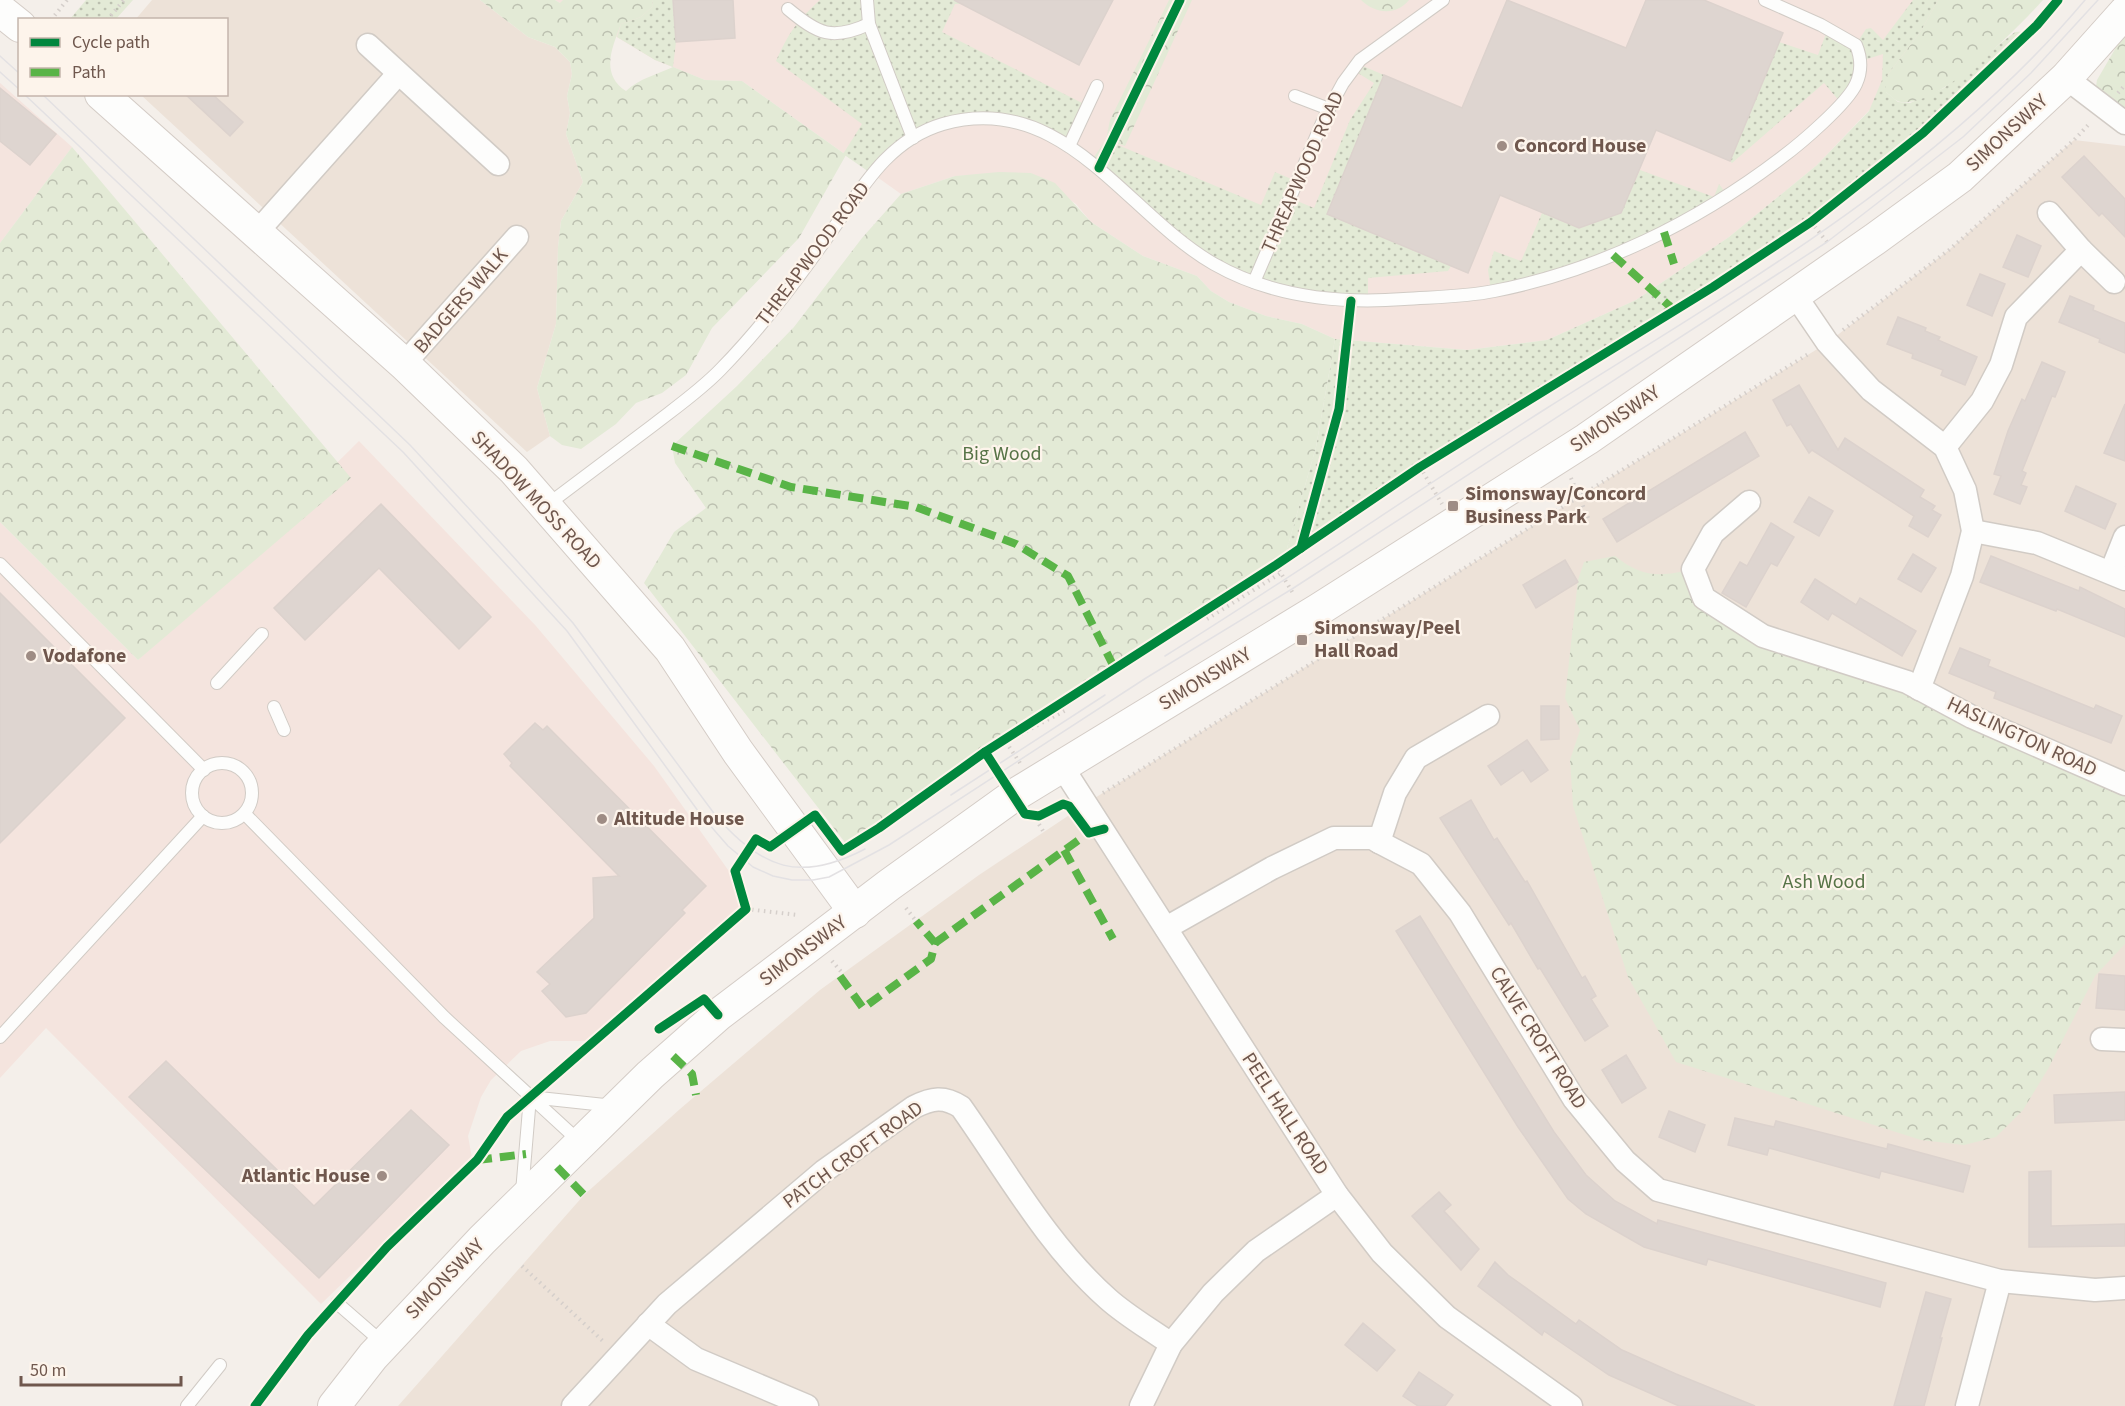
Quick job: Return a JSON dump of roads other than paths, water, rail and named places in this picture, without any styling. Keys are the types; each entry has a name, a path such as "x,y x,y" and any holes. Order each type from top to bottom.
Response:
{"street":[{"path":"0,10 18,24"},
{"name":"SIMONSWAY","path":"334,1406 384,1344 520,1203 619,1106 718,1015 855,912 1018,782 1061,765 1318,610 1561,456 1795,295 1960,177 2066,78 2125,12"},
{"path":"368,45 498,164"},
{"path":"258,231 398,74"},
{"path":"2066,78 2125,123"},
{"name":"SHADOW MOSS ROAD","path":"103,96 258,231 404,364 514,470 670,649 738,752 855,912"},
{"path":"2049,213 2081,250 2114,282"},
{"name":"BADGERS WALK","path":"404,364 517,237"},
{"path":"1945,447 1987,392 2001,365 2016,317 2081,250"},
{"path":"1795,295 1827,342 1871,390 1945,447 1965,490 1974,531 1962,576 1919,689"},
{"name":"HASLINGTON ROAD","path":"1749,502 1713,533 1693,569 1704,598 1763,636 1907,682 1972,717 2125,784"},
{"path":"1974,531 2037,543 2118,575 2125,537"},
{"path":"1379,842 1395,793 1416,758 1488,716"},
{"name":"PEEL HALL ROAD","path":"1061,765 1337,1195 1382,1252 1446,1317 1571,1406"},
{"name":"CALVE CROFT ROAD","path":"1166,928 1272,868 1334,838 1372,838 1421,864 1460,913 1574,1099 1626,1161 1658,1190 2000,1281 2095,1290 2125,1288"},
{"path":"2102,1039 2125,1040"},
{"name":"PATCH CROFT ROAD","path":"573,1406 667,1304 824,1171 914,1107 930,1099 940,1098 961,1107 1032,1211 1080,1272 1109,1300 1171,1344"},
{"path":"1142,1406 1171,1344 1213,1293 1256,1251 1337,1195"},
{"path":"1967,1406 2000,1281"},
{"path":"648,1324 696,1359 807,1406"}],"lane":[{"path":"867,0 869,24 913,138"},
{"name":"THREAPWOOD ROAD","path":"1254,282 1329,109 1360,60 1443,0"},
{"name":"THREAPWOOD ROAD","path":"545,507 718,372 792,288 885,157 913,138 939,125 963,120 989,119 1038,129 1091,161 1136,204 1197,253 1254,282 1311,297 1344,302 1491,291 1613,255 1679,224 1734,193 1786,154 1850,94 1859,79 1859,52 1856,45 1848,39 1765,0"},
{"path":"788,9 810,28 828,34 842,34 869,24"},
{"path":"1069,146 1097,86"},
{"path":"1295,96 1329,109"},
{"path":"0,564 204,770"},
{"path":"216,683 262,634"},
{"path":"274,707 284,730"},
{"path":"225,763 243,771 248,778 252,797 244,814 229,822 221,823 203,816 193,801 192,792 194,782 204,770 216,764 225,763"},
{"path":"244,814 444,1017 581,1143"},
{"path":"0,1037 203,816"},
{"path":"530,1097 619,1106"},
{"path":"520,1203 530,1097"},
{"path":"337,1303 384,1344"},
{"path":"187,1406 220,1365"}],"tram line":[{"path":"1165,656 1499,439 1691,318 1832,224 1901,174 1966,120 2028,63 2085,0"},
{"path":"26,96 403,452 567,631 701,815 728,846 753,867 773,876 792,880 813,880 829,877 889,845 1146,678 1292,589 1827,242 1963,137 2031,73 2098,0"},
{"path":"0,56 18,72"},
{"path":"0,72 18,88"},
{"path":"44,96 410,445 573,623 716,816 733,834 766,859 783,865 821,866 842,860 865,849"},
{"path":"951,795 1105,695"}],"place":[{"name":"Concord House","path":"1502,146"},
{"name":"Simonsway/Concord Business Park","path":"1453,506"},
{"name":"Simonsway/Peel Hall Road","path":"1302,640"},
{"name":"Vodafone","path":"31,656"},
{"name":"Altitude House","path":"602,819"},
{"name":"Atlantic House","path":"382,1176"}],"park label":[{"name":"Big Wood","path":"1002,454"},
{"name":"Ash Wood","path":"1824,882"}]}
